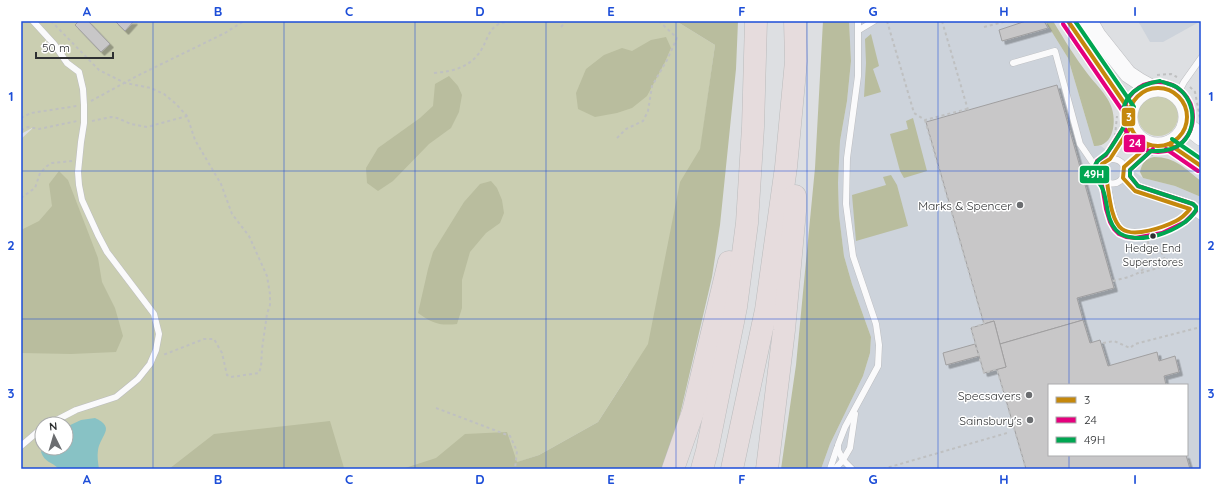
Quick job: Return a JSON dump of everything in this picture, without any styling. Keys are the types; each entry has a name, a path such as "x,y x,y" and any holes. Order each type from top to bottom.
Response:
{"highway":[{"path":"702,469 736,307 747,223 753,127 756,21"},
{"path":"767,469 784,330 795,211 795,21"},
{"path":"732,469 766,310 786,167 796,61"},
{"path":"674,469 693,412 727,275 753,127"}],"main road":[{"path":"1068,21 1082,44 1114,86 1129,110"},
{"path":"1088,21 1097,35 1128,74 1140,82 1151,81 1169,90 1180,88 1187,116 1194,122 1201,137"},
{"path":"1151,81 1132,102 1129,110 1128,119 1130,128 1141,141 1149,145 1162,146 1169,144 1177,139 1194,122"},
{"path":"1169,144 1201,166"}],"lane":[{"path":"33,21 54,44 67,63 80,72 83,89 84,121 79,160 78,185 82,200 98,235 118,267 154,314 159,334 156,350 150,364 138,379 116,397 76,410 64,416"},
{"path":"830,469 845,427 878,366 879,345 876,324 853,256 846,204 847,158 858,76 858,21"},
{"path":"858,30 874,21"},
{"path":"1013,63 1055,51 1080,144 1093,163 1102,164 1110,159 1130,128"},
{"path":"1180,88 1201,58"},
{"path":"1124,167 1149,145"},
{"path":"1107,182 1114,183 1120,181 1124,174 1124,167 1120,161 1110,159"},
{"path":"1102,164 1100,168 1101,176 1107,182 1114,214 1122,229 1135,233 1173,223 1181,218 1190,209"},
{"path":"1123,178 1136,191 1190,209 1201,218"},
{"path":"835,469 843,460 850,448 852,425 857,406"},
{"path":"21,446 34,435"},
{"path":"838,445 838,450 843,460 852,469"}],"path":[{"path":"51,21 99,70 126,83 151,88 164,94 187,116 195,140 221,184 232,214 249,236 266,276 270,294 270,305 267,314 262,349 261,371 259,373 231,377 227,375 222,353 214,339 210,338 152,359"},
{"path":"137,76 225,34 244,21"},
{"path":"434,73 456,70 467,64 476,57 488,36 498,24 514,21"},
{"path":"561,27 566,21"},
{"path":"617,138 626,129 643,121 646,116 652,86 667,60 677,38 659,21"},
{"path":"887,21 914,113 925,120 984,324 971,328 982,368 984,373 997,369 1026,469"},
{"path":"925,120 967,110 942,21"},
{"path":"984,27 1007,21"},
{"path":"1151,81 1158,76 1171,74 1180,88 1195,92 1198,112 1194,122"},
{"path":"21,130 28,127 39,129 72,121 84,121 110,117 147,127 187,116"},
{"path":"21,198 35,188 40,173 47,166 52,163 79,160"},
{"path":"1139,273 1148,262 1150,254 1145,231"},
{"path":"1113,281 1164,266 1165,263 1161,252 1150,254"},
{"path":"1103,343 1114,341 1130,348 1135,344 1201,327"},
{"path":"436,408 510,436 518,451 515,469"},
{"path":"883,469 1007,433"}],"shaded area":[{"path":"849,21 1045,21 1068,58 1094,146 1101,146 1143,178 1175,186 1201,197 1201,469 821,469 830,444 863,376 870,353 871,337 852,284 844,256 839,215 838,183 840,141 847,101 851,61"},
{"path":"1138,21 1201,21 1163,42 1150,42"}],"green space":[{"path":"21,21 676,21 715,45 670,371 628,375 598,422 539,455 518,462 524,469 21,469 21,139 34,127 21,134"},
{"path":"676,21 738,21 736,69 720,225 712,277 676,432 662,469 402,469 436,458 465,434 507,432 517,462 539,455 598,422 648,344 680,182 700,149 715,45"},
{"path":"823,21 849,21 851,61 847,101 840,141 838,183 839,215 844,256 852,284 871,337 870,353 863,376 830,444 821,469 781,469 796,365 815,168"},
{"path":"1045,21 1053,21 1078,60 1109,101 1113,112 1114,126 1110,138 1101,145 1094,146 1068,58"},
{"path":"871,34 879,66 873,69 881,92 864,97 866,63 865,39"},
{"path":"666,37 671,48 647,96 632,108 617,113 595,117 578,109 576,93 586,69 604,55 622,48 632,51 651,40"},
{"path":"449,76 458,86 462,95 459,112 451,128 429,144 393,181 378,191 367,183 366,168 378,148 420,118 433,106 435,84"},
{"path":"1162,96 1169,99 1175,105 1178,116 1177,124 1169,133 1162,136 1154,136 1147,133 1139,124 1138,112 1141,105 1150,97"},
{"path":"913,118 927,171 904,178 900,171 890,134 908,129 906,121"},
{"path":"1154,157 1168,159 1180,164 1201,181 1201,197 1175,186 1143,178 1140,172 1143,164 1146,160"},
{"path":"59,171 68,180 98,258 102,282 115,308 123,336 116,352 71,354 21,353 21,230 39,221 52,206 49,184"},
{"path":"891,175 897,185 908,226 856,241 852,195 886,185 883,177"},
{"path":"491,181 497,188 502,200 504,213 500,223 486,233 470,252 462,280 462,308 457,324 445,325 427,319 418,313 433,252 464,202 480,184"},
{"path":"330,421 344,468 350,469 169,469 214,434"}],"water":[{"path":"95,418 105,425 106,432 98,450 99,469 59,469 46,460 43,456 74,456 74,423 81,420"}],"building":[{"path":"79,21 88,21 110,44 101,52 75,25"},
{"path":"115,21 134,21 125,31"},
{"path":"1026,21 1044,21 1048,28 1002,41 999,30"},
{"name":"Marks & Spencer","path":"1057,85 1114,288 1077,298 1083,320 1000,344 994,321 984,324 926,122"},
{"name":"Sainsbury's","path":"1083,320 1090,343 1100,340 1108,366 1157,352 1159,361 1175,356 1179,372 1164,376 1166,384 1048,384 1048,456 1186,456 1190,469 1026,469 997,369 1006,367 1000,344"},
{"path":"994,321 1006,367 984,373 971,328"},
{"path":"975,344 979,356 946,365 943,353"}],"transit line":[{"name":"3","path":"1068,21 1129,110"},
{"name":"49H","path":"1075,21 1134,107"},
{"name":"24","path":"1063,24 1124,113"},
{"name":"49H","path":"1160,81 1147,84 1131,94 1123,111 1124,126 1110,150 1098,161 1094,168 1096,179 1101,185 1105,195 1110,221 1116,230 1124,235 1134,238 1146,238 1170,231 1190,218 1196,210 1196,207 1193,204 1138,186 1130,176 1130,170 1151,151 1170,149 1183,142 1191,127 1192,110 1189,101 1176,87 1163,82"},
{"name":"24","path":"1151,82 1165,82 1178,88 1187,97 1193,110 1193,117 1191,130 1183,142 1165,152 1151,152 1138,146 1129,137 1123,124 1123,110 1129,97 1138,88 1151,82"},
{"name":"3","path":"1152,88 1164,88 1179,96 1187,111 1187,117 1187,123 1179,138 1164,146 1152,146 1137,138 1129,123 1129,111 1137,96 1152,88"},
{"name":"24","path":"1125,125 1106,155 1097,161 1095,176 1102,185 1110,222 1119,234 1126,237 1135,238 1162,233 1185,222 1196,211 1196,207 1193,204 1138,186 1130,176 1130,170 1153,149"},
{"name":"3","path":"1130,128 1110,159 1102,164 1101,169 1102,176 1107,182 1111,207 1115,220 1122,229 1127,231 1149,231 1164,226 1180,219 1190,209 1135,191 1123,178 1124,167 1149,145"},
{"name":"49H","path":"1172,139 1201,159"},
{"name":"3","path":"1169,144 1201,166"},
{"name":"24","path":"1166,149 1198,171"}],"place":[{"name":"Marks & Spencer","path":"1020,205"},
{"name":"Hedge End Superstores","path":"1153,236"},
{"name":"Specsavers","path":"1029,395"},
{"name":"Sainsbury's","path":"1030,420"}]}
